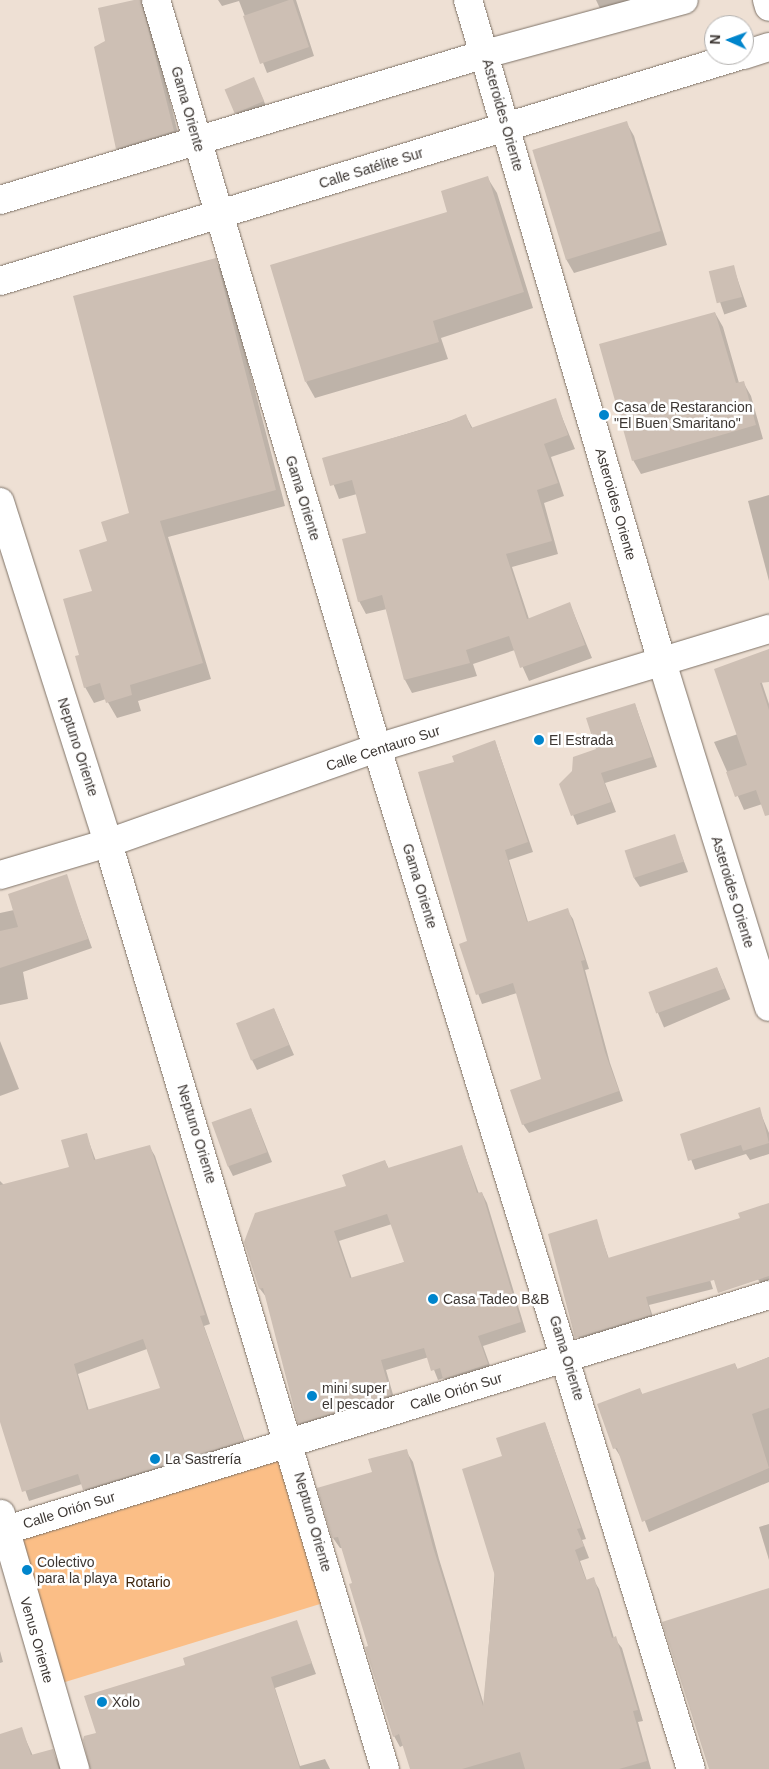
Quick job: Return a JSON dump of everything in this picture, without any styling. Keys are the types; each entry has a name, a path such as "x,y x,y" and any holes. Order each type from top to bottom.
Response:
{"street":[{"name":"Gama Oriente","path":"156,0 377,748 692,1769"},
{"name":"Asteroides Oriente","path":"468,0 662,662 769,1007"},
{"path":"0,200 485,54 684,0"},
{"path":"767,0 769,7"},
{"name":"Calle Satélite Sur","path":"754,52 769,47"},
{"name":"Calle Satélite Sur","path":"0,281 710,65"},
{"name":"Neptuno Oriente","path":"0,502 108,843 290,1442 385,1769"},
{"name":"Calle Centauro Sur","path":"0,876 108,843 377,748 769,629"},
{"name":"Calle Orión Sur","path":"2,1524 290,1442 769,1295"},
{"name":"Venus Oriente","path":"2,1524 75,1769"}],"green space":[{"name":"Rotario","path":"284,1454 329,1601 60,1683 15,1536"}],"building":[{"path":"141,0 174,131 116,149 94,47 105,41 98,8"},
{"path":"293,0 309,47 260,64 243,16"},
{"path":"254,77 264,101 235,113 225,90"},
{"path":"627,121 661,231 566,260 532,150"},
{"path":"488,176 524,292 433,321 439,342 305,382 270,265 447,212 441,191"},
{"path":"216,258 276,490 160,521 203,663 130,685 132,695 106,703 100,683 84,688 75,656 79,655 63,599 92,591 79,550 107,541 101,522 129,513 73,296"},
{"path":"734,265 742,297 717,303 709,271"},
{"path":"715,312 736,383 744,381 756,425 632,461 599,344"},
{"path":"556,398 568,435 544,444 558,483 537,490 552,541 506,554 527,619 570,602 585,645 520,668 509,636 466,650 470,663 404,680 382,595 358,602 342,539 366,533 352,480 330,486 322,458 442,424 466,414 471,428"},
{"path":"769,649 769,682 760,683 769,710 769,815 765,816 756,790 735,797 726,772 747,765 714,669"},
{"path":"635,703 652,757 601,773 611,802 571,816 559,784 572,771 573,757 596,749 586,718"},
{"path":"495,740 528,842 505,850 527,922 568,908 585,960 581,961 605,1052 619,1091 522,1125 510,1090 541,1079 513,983 476,995 459,944 467,941 418,772 454,762 452,756"},
{"path":"675,834 684,862 634,878 625,850"},
{"path":"67,874 88,939 0,968 0,931 18,927 8,894"},
{"path":"717,967 725,989 656,1014 648,992"},
{"path":"274,1008 289,1045 251,1060 236,1023"},
{"path":"760,1107 769,1143 743,1151 741,1145 688,1161 680,1134"},
{"path":"251,1108 267,1152 228,1167 212,1122"},
{"path":"87,1133 94,1160 150,1145 205,1315 200,1316 244,1441 83,1490 78,1474 22,1492 0,1422 0,1185 69,1167 61,1140","holes":["143,1339 160,1388 87,1410 74,1364"]},
{"path":"462,1145 477,1193 482,1192 521,1322 478,1336 488,1364 443,1379 440,1368 431,1371 424,1348 381,1360 391,1395 298,1424 263,1288 259,1289 244,1242 255,1213 346,1186 342,1175 385,1160 388,1168","holes":["387,1214 404,1262 350,1278 334,1231"]},
{"path":"769,1203 769,1276 718,1293 714,1280 646,1297 651,1315 575,1338 548,1234 597,1219 608,1258 740,1218 738,1213"},
{"path":"769,1357 769,1408 752,1414 769,1468 642,1522 617,1448 613,1449 597,1404 640,1388 642,1394 735,1363 737,1369"},
{"path":"545,1422 581,1528 577,1529 584,1546 575,1550 586,1580 594,1577 612,1638 616,1636 638,1710 633,1711 647,1761 619,1769 525,1769 520,1752 462,1769 410,1769 399,1734 393,1737 365,1647 368,1646 349,1584 352,1583 338,1537 332,1538 317,1488 372,1472 368,1459 407,1449 433,1547 483,1706 495,1576 462,1469 502,1456 496,1438"},
{"path":"769,1588 769,1769 709,1769 662,1622"},
{"path":"297,1620 312,1663 271,1677 300,1769 90,1769 83,1740 84,1736 96,1733 84,1696 185,1665 183,1658"},
{"path":"22,1727 31,1755 53,1749 59,1769 0,1769 0,1734"}],"place":[{"name":"Casa de Restarancion \"El Buen Smaritano\"","path":"604,415"},
{"name":"El Estrada","path":"539,740"},
{"name":"Casa Tadeo B&B","path":"433,1299"},
{"name":"mini super el pescador","path":"312,1396"},
{"name":"La Sastrería","path":"155,1459"},
{"name":"Colectivo para la playa","path":"27,1570"},
{"name":"Xolo","path":"102,1702"}]}
